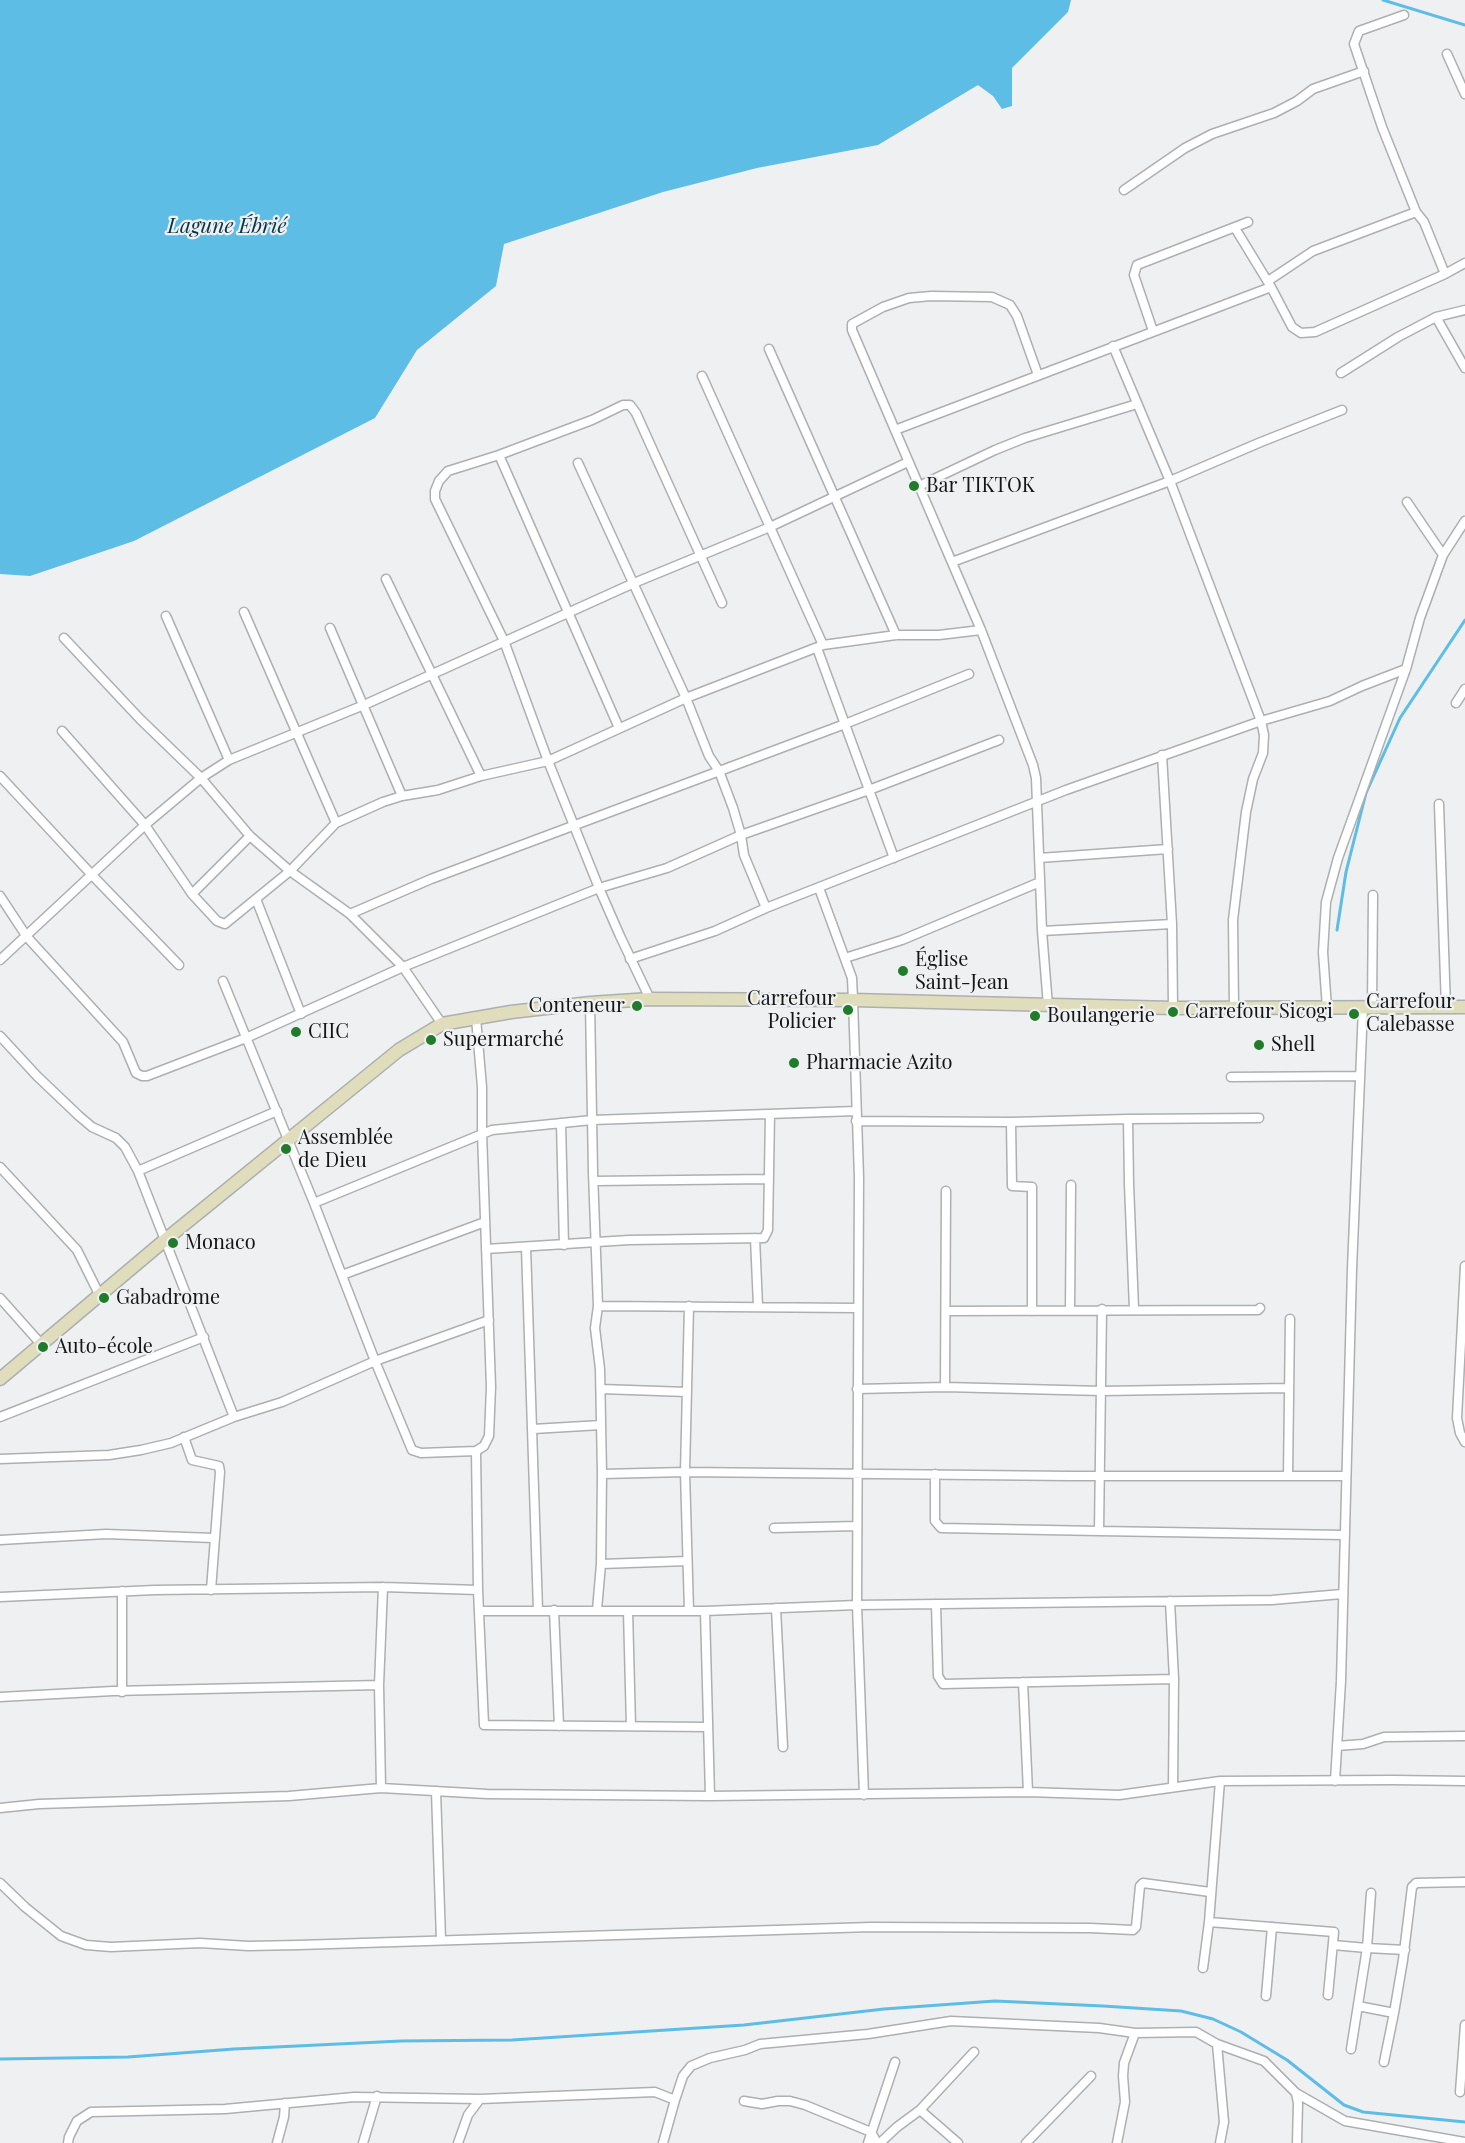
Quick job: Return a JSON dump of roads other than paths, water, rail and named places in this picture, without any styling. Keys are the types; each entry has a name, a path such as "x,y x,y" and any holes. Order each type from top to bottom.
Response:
{"street":[{"path":"1404,15 1359,31 1354,44 1382,127 1416,212 1424,222 1445,274"},
{"path":"1447,54 1465,94"},
{"path":"1124,190 1185,148 1212,134 1274,113 1297,101 1313,88 1364,71"},
{"path":"895,430 1269,284 1313,251 1416,212"},
{"path":"1153,331 1134,275 1137,265 1248,222"},
{"path":"1235,228 1292,327 1301,333 1315,332 1465,263"},
{"path":"1038,375 1017,315 1004,300 992,297 909,298 883,307 852,324 852,330 981,630 1034,765 1048,1006"},
{"path":"1341,373 1398,337 1436,317 1465,309"},
{"path":"1436,317 1465,368"},
{"path":"1113,346 1170,481 1261,721 1264,735 1263,753 1253,779 1245,812 1233,920 1234,1007"},
{"path":"769,350 896,634"},
{"path":"702,376 770,527 820,646 845,724 894,858"},
{"path":"919,486 1025,438 1137,404"},
{"path":"650,999 599,888 548,761 504,641 435,499 439,481 448,471 572,428 623,405 630,405 636,413 722,603"},
{"path":"952,562 1170,481 1260,441 1342,410"},
{"path":"499,455 619,728"},
{"path":"0,960 146,825 201,778 229,760 298,734 504,641 770,527 908,462"},
{"path":"578,463 686,698 709,756 719,771 741,835 744,855 766,908"},
{"path":"1407,502 1443,555"},
{"path":"1327,1008 1323,952 1326,902 1338,858 1406,669 1420,618 1443,555 1465,521"},
{"path":"386,579 481,776"},
{"path":"244,612 336,823"},
{"path":"166,616 229,760"},
{"path":"330,628 402,796"},
{"path":"62,731 146,825 192,894 222,924 225,924 290,871 336,823 364,810 402,796 438,790 481,776 548,761 686,698 820,646 896,634 939,635 981,630"},
{"path":"64,638 140,719 201,778 250,836 290,871 350,914 403,967 442,1024"},
{"path":"630,958 715,931 766,908 1036,801 1261,721 1330,701 1406,669"},
{"path":"350,914 431,879 845,724 969,674"},
{"path":"1456,703 1465,689"},
{"path":"0,896 27,937 123,1042 133,1068 142,1077 147,1077 246,1038 403,967 599,888 667,868 741,835 869,790 999,740"},
{"path":"1162,755 1172,924 1173,1008"},
{"path":"0,776 178,965"},
{"path":"1439,804 1446,1008"},
{"path":"192,894 250,836"},
{"path":"1039,858 1168,849"},
{"path":"845,958 903,940 1040,882"},
{"path":"819,888 852,978 859,1177 857,1605 860,1749 864,1795"},
{"path":"1335,1781 1341,1680 1352,1269 1360,1076 1367,1008 1373,895"},
{"path":"256,899 301,1014"},
{"path":"1042,931 1172,924"},
{"path":"223,981 412,1450 431,1454 476,1451 484,1446 489,1436 491,1420 482,1086 476,1018"},
{"path":"0,1378 165,1240 399,1050 442,1024 590,1003 650,999 853,1000 1173,1008 1465,1007"},
{"path":"590,1003 598,1306 595,1328 602,1425 601,1564 597,1610"},
{"path":"0,1036 79,1116 92,1127 116,1138 125,1148 138,1171 234,1417"},
{"path":"1232,1077 1360,1076"},
{"path":"138,1171 277,1111"},
{"path":"314,1203 492,1130 592,1120 856,1111"},
{"path":"486,1249 629,1240 764,1238 768,1230 770,1114"},
{"path":"856,1121 1011,1122 1259,1118"},
{"path":"1128,1119 1134,1309"},
{"path":"1011,1122 1012,1186 1032,1187 1032,1311"},
{"path":"561,1123 564,1245"},
{"path":"0,1167 77,1250 100,1296"},
{"path":"594,1181 769,1179"},
{"path":"1070,1310 1071,1185"},
{"path":"945,1388 946,1191"},
{"path":"342,1275 485,1222"},
{"path":"755,1238 758,1306"},
{"path":"526,1247 538,1610"},
{"path":"1465,1266 1457,1418 1463,1430 1465,1442"},
{"path":"0,1298 40,1344"},
{"path":"598,1306 858,1308"},
{"path":"689,1306 685,1472 689,1611"},
{"path":"945,1311 1258,1310 1260,1308"},
{"path":"1099,1531 1102,1310"},
{"path":"1288,1476 1290,1319"},
{"path":"0,1459 109,1455 141,1450 282,1402 375,1361 489,1320"},
{"path":"0,1417 204,1337"},
{"path":"858,1389 1102,1391 1288,1388"},
{"path":"601,1389 687,1392"},
{"path":"533,1429 602,1425"},
{"path":"184,1437 192,1460 219,1466 210,1590"},
{"path":"476,1451 478,1590 484,1725 708,1727"},
{"path":"602,1474 685,1472 1346,1476"},
{"path":"935,1474 935,1521 941,1528 1345,1535"},
{"path":"774,1528 858,1526"},
{"path":"0,1540 94,1534 213,1538"},
{"path":"601,1564 687,1561"},
{"path":"0,1597 122,1591 383,1587 478,1590"},
{"path":"381,1788 379,1685 383,1587"},
{"path":"122,1591 122,1692"},
{"path":"479,1611 705,1611 857,1605 1272,1600 1342,1594"},
{"path":"1170,1601 1174,1679 1173,1787"},
{"path":"936,1604 938,1676 943,1684 1174,1679"},
{"path":"776,1608 783,1746"},
{"path":"554,1610 559,1726"},
{"path":"628,1611 631,1726"},
{"path":"705,1611 710,1796"},
{"path":"1023,1682 1028,1792"},
{"path":"0,1697 379,1685"},
{"path":"1337,1746 1363,1744 1384,1737 1465,1736"},
{"path":"1203,1968 1209,1922 1220,1781"},
{"path":"0,1808 39,1804 289,1796 381,1788 487,1794 710,1796 1028,1792 1119,1796 1220,1781 1465,1781"},
{"path":"436,1791 441,1940"},
{"path":"0,1882 25,1907 61,1936 86,1945 111,1947 200,1943 289,1945 872,1927 1133,1930 1136,1927 1140,1886 1143,1883 1210,1892"},
{"path":"1384,2062 1405,1950 1414,1884 1465,1882"},
{"path":"1351,2049 1367,1948 1371,1893"},
{"path":"1209,1922 1334,1932 1328,1995"},
{"path":"1266,1996 1272,1928"},
{"path":"1333,1945 1405,1950"},
{"path":"1358,2006 1394,2013"},
{"path":"663,2143 683,2076 691,2066 710,2058 760,2044 868,2034 951,2021 1099,2028 1135,2033 1196,2032 1216,2044 1264,2061 1296,2093 1345,2121 1465,2142"},
{"path":"1460,2092 1465,2025"},
{"path":"1117,2143 1125,2102 1122,2076 1124,2063 1135,2033"},
{"path":"1216,2044 1224,2122 1220,2143"},
{"path":"744,2101 762,2104 790,2101 871,2132 878,2143 920,2110 974,2052"},
{"path":"868,2143 895,2062"},
{"path":"1026,2143 1091,2076"},
{"path":"68,2143 76,2121 91,2112 225,2109 376,2096 480,2099 655,2092 675,2100"},
{"path":"1296,2093 1297,2143"},
{"path":"363,2143 376,2096"},
{"path":"458,2143 468,2115 480,2099"},
{"path":"278,2143 285,2103"},
{"path":"920,2110 958,2143"}],"water":[{"name":"Lagune Ébrié","path":"0,0 1071,0 1068,12 1012,68 1012,106 1002,109 993,96 978,85 878,145 757,168 663,192 504,244 496,286 417,350 375,418 134,541 30,576 0,574"}],"waterway":[{"path":"1383,0 1465,25"},
{"path":"1337,930 1346,872 1366,793 1400,718 1465,620"},
{"path":"0,2059 128,2057 401,2041 512,2040 744,2025 884,2009 995,2001 1181,2011 1213,2019 1241,2032 1287,2060 1344,2105 1363,2112 1465,2122"}],"place":[{"name":"Bar TIKTOK","path":"914,486"},
{"name":"Église Saint-Jean","path":"903,971"},
{"name":"Conteneur","path":"637,1006"},
{"name":"Carrefour Policier","path":"848,1010"},
{"name":"Carrefour Sicogi","path":"1173,1012"},
{"name":"Carrefour Calebasse","path":"1354,1014"},
{"name":"Boulangerie","path":"1035,1016"},
{"name":"CIIC","path":"296,1032"},
{"name":"Supermarché","path":"431,1040"},
{"name":"Shell","path":"1259,1045"},
{"name":"Pharmacie Azito","path":"794,1063"},
{"name":"Assemblée de Dieu","path":"286,1149"},
{"name":"Monaco","path":"173,1243"},
{"name":"Gabadrome","path":"104,1298"},
{"name":"Auto-école","path":"43,1347"}]}
